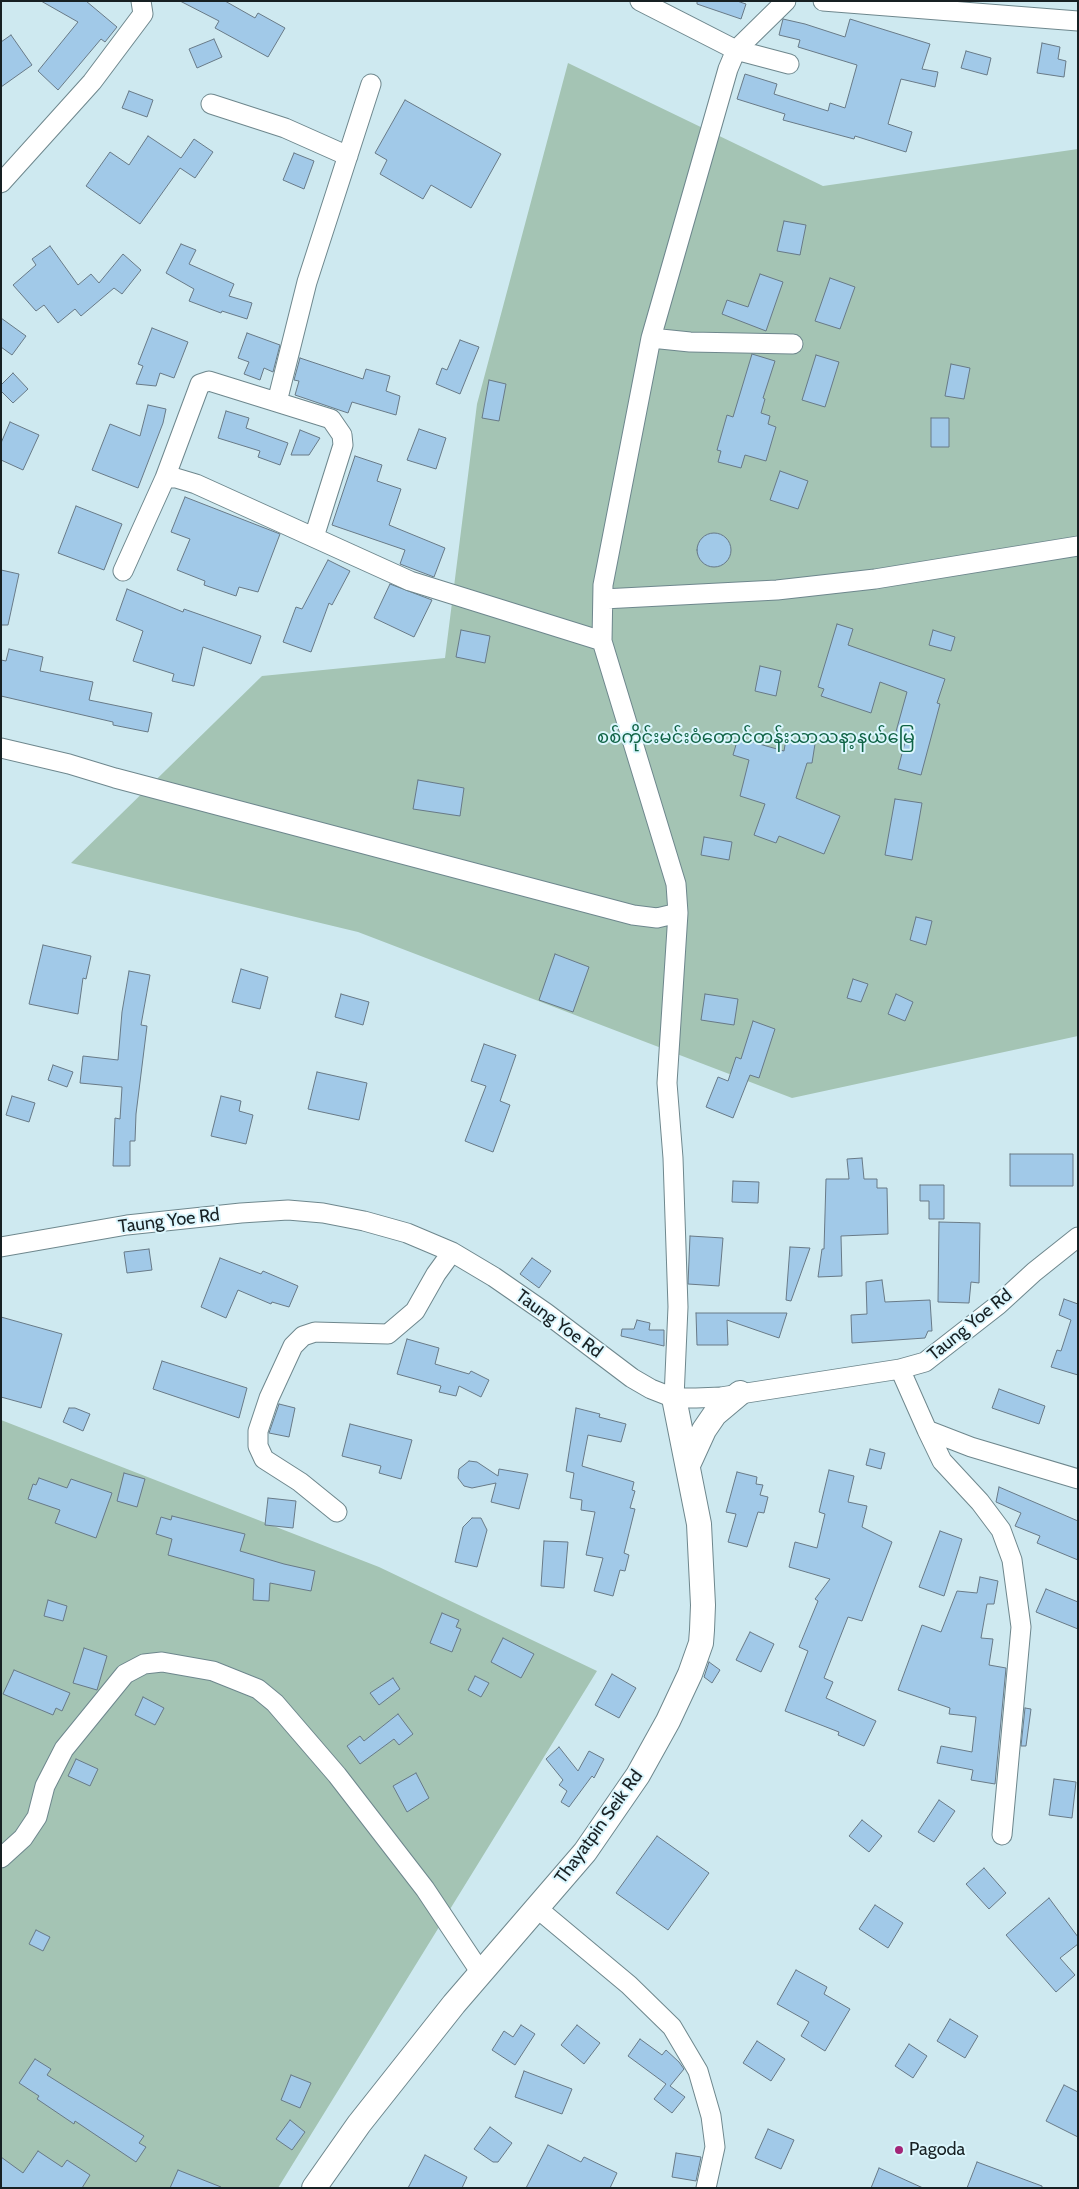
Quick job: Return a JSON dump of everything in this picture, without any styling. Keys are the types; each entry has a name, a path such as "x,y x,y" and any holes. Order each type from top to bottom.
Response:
{"street":[{"path":"1,183 92,82 142,14 141,1"},
{"path":"640,1 662,6 736,50 789,64"},
{"path":"674,1398 678,1307 673,1158 667,1083 678,913 676,884 602,641 603,585 651,338 728,69 736,50 786,1"},
{"path":"823,1 1078,21"},
{"path":"277,402 308,282 371,84"},
{"path":"211,104 285,128 348,156"},
{"path":"651,338 690,342 793,344"},
{"path":"123,571 165,478 200,384 209,381 331,419 342,435 343,445 314,537"},
{"path":"165,478 176,478 196,484 410,581 602,641"},
{"path":"602,599 777,590 875,579 1078,546"},
{"path":"1,748 69,764 115,778 624,913 657,918 678,913"},
{"name":"Taung Yoe Rd","path":"1,1247 127,1225 241,1213 288,1210 324,1213 364,1221 407,1233 452,1252 494,1277 546,1313 632,1378 651,1389 674,1398 721,1397 917,1365 939,1353 1073,1246"},
{"path":"337,1512 300,1482 264,1459 258,1446 258,1432 269,1398 293,1346 302,1336 314,1332 388,1334 414,1311 436,1274 452,1252"},
{"path":"900,1369 942,1461 994,1519 1003,1535 1012,1560 1021,1627 1002,1835"},
{"path":"688,1465 704,1430 715,1414 740,1393"},
{"name":"Thayatpin Seik Rd","path":"314,2188 359,2124 481,1972 538,1909 585,1852 638,1775 668,1721 690,1674 701,1643 703,1605 699,1524 674,1398"},
{"path":"927,1430 971,1447 1078,1479"},
{"path":"1,1858 23,1838 37,1817 45,1786 64,1749 125,1674 144,1664 162,1662 213,1671 258,1689 275,1703 337,1775 425,1889 481,1972"},
{"path":"538,1909 629,1985 672,2027 698,2071 710,2116 715,2147 706,2188"}],"green space":[{"name":"စစ်ကိုင်းမင်းဝံတောင်တန်းသာသနာ့နယ်မြေ","path":"568,63 823,186 1078,149 1078,1036 792,1098 358,932 71,863 262,676 445,658 477,404"},
{"path":"1,1420 379,1567 597,1671 278,2188 1,2188"}],"building":[{"path":"41,1 86,1 117,27 105,42 101,39 58,90 38,71 78,22"},
{"path":"180,1 225,1 255,18 258,13 285,28 268,57 215,28 219,21"},
{"path":"697,1 737,1 746,4 741,19 697,4"},
{"path":"783,19 845,37 850,19 930,44 922,69 938,72 935,87 901,79 888,124 912,132 906,152 855,136 854,139 783,120 785,114 737,99 745,74 777,84 774,94 828,111 830,103 845,108 857,65 798,47 800,40 779,35"},
{"path":"11,35 32,65 1,87 1,42"},
{"path":"214,39 222,57 197,68 189,49"},
{"path":"1042,43 1060,47 1058,59 1066,61 1064,77 1037,73"},
{"path":"966,51 991,58 987,75 961,68"},
{"path":"129,91 153,100 147,117 122,108"},
{"path":"405,100 501,154 471,208 431,185 423,199 380,174 387,160 375,153"},
{"path":"148,136 181,158 194,139 213,152 195,178 180,168 140,224 86,186 110,152 129,165"},
{"path":"294,153 314,161 304,189 283,180"},
{"path":"784,221 806,225 800,255 777,251"},
{"path":"181,244 196,250 189,264 234,284 229,296 252,303 247,319 222,311 221,313 189,301 194,289 166,273"},
{"path":"50,246 78,285 91,274 99,283 123,254 141,270 122,294 114,288 81,316 75,309 58,323 44,305 36,311 13,285 36,265 32,259"},
{"path":"760,274 783,282 766,331 722,314 727,300 748,307"},
{"path":"830,278 855,287 840,329 815,321"},
{"path":"1,318 26,336 12,355 1,347"},
{"path":"152,328 188,342 174,378 160,373 156,386 136,384 143,366 138,364"},
{"path":"247,333 280,345 273,372 264,368 260,380 244,374 249,362 238,358"},
{"path":"460,340 479,347 460,394 436,384 442,368 447,370"},
{"path":"752,354 775,361 763,398 765,399 761,413 770,416 768,424 776,427 766,461 745,455 741,468 718,462 721,451 717,450 727,415 733,417"},
{"path":"816,355 839,362 825,407 802,400"},
{"path":"300,358 363,379 366,369 390,376 386,391 400,396 396,415 352,402 348,413 295,395 299,381 294,380"},
{"path":"951,364 970,368 964,399 945,396"},
{"path":"13,373 28,389 13,403 1,391 1,385"},
{"path":"489,380 506,384 499,421 482,418"},
{"path":"148,405 166,409 163,423 138,488 92,470 110,424 140,436"},
{"path":"226,411 249,418 246,428 288,443 280,465 258,457 260,451 218,438"},
{"path":"931,418 949,418 949,447 931,447"},
{"path":"10,422 39,435 23,470 1,460 1,443"},
{"path":"419,429 446,438 436,469 407,460"},
{"path":"300,430 320,438 309,455 291,455"},
{"path":"355,456 382,465 377,481 401,489 389,525 445,548 434,577 400,564 405,550 332,525"},
{"path":"780,471 808,481 798,509 770,500"},
{"path":"185,497 280,534 258,592 239,587 236,596 204,585 205,581 177,570 190,539 171,532"},
{"path":"76,506 122,524 104,570 58,553"},
{"path":"714,533 726,538 731,550 726,562 714,567 702,562 697,550 702,538"},
{"path":"328,560 350,571 332,605 329,603 311,652 283,642 296,607 302,609"},
{"path":"1,570 19,574 8,625 1,625"},
{"path":"390,584 432,600 414,637 374,618"},
{"path":"127,589 183,612 184,609 261,636 251,664 203,647 194,686 172,681 174,674 133,661 143,631 116,620"},
{"path":"837,624 853,629 848,645 945,679 937,703 940,704 921,775 898,769 906,738 895,735 907,692 880,682 871,713 821,696 824,689 818,687"},
{"path":"461,630 490,636 485,663 456,657"},
{"path":"933,630 955,637 951,651 929,645"},
{"path":"9,649 43,657 40,671 93,682 89,700 152,713 148,732 113,725 113,722 1,696 1,660 6,661"},
{"path":"760,666 781,671 776,696 755,691"},
{"path":"738,738 784,751 786,739 815,744 812,763 807,763 796,798 840,816 824,854 779,836 776,843 754,835 765,804 740,796 749,760 733,755"},
{"path":"418,780 464,788 460,816 413,809"},
{"path":"895,799 922,803 912,860 885,855"},
{"path":"704,837 732,842 729,860 701,855"},
{"path":"916,917 932,921 926,945 910,940"},
{"path":"43,945 91,956 86,979 83,978 78,1014 29,1004"},
{"path":"555,954 589,967 573,1012 539,1000"},
{"path":"241,969 268,977 260,1009 232,1002"},
{"path":"129,971 150,975 141,1025 147,1026 136,1114 135,1141 130,1141 130,1166 113,1166 115,1118 120,1119 122,1087 80,1083 83,1056 118,1060 122,1012"},
{"path":"853,979 868,984 861,1002 847,998"},
{"path":"341,994 369,1002 363,1025 335,1017"},
{"path":"705,994 738,999 734,1025 701,1020"},
{"path":"896,994 913,1002 905,1021 888,1014"},
{"path":"753,1021 775,1029 759,1078 750,1075 733,1118 706,1107 718,1077 728,1081 736,1057 741,1059"},
{"path":"484,1044 516,1055 500,1101 510,1105 493,1152 465,1141 486,1086 471,1081"},
{"path":"53,1065 73,1072 67,1087 48,1080"},
{"path":"317,1072 367,1083 359,1120 308,1109"},
{"path":"12,1096 35,1103 29,1122 6,1115"},
{"path":"221,1096 241,1101 239,1111 253,1115 246,1144 211,1136"},
{"path":"1010,1154 1073,1154 1073,1186 1010,1186"},
{"path":"862,1158 864,1179 877,1179 877,1188 887,1188 888,1234 841,1236 842,1276 818,1277 822,1249 824,1249 826,1179 849,1179 847,1159"},
{"path":"733,1181 759,1182 758,1203 732,1202"},
{"path":"920,1185 944,1185 944,1219 929,1219 929,1201 920,1201"},
{"path":"939,1222 980,1223 979,1283 971,1282 969,1303 938,1302"},
{"path":"690,1236 723,1238 719,1286 688,1284"},
{"path":"790,1247 810,1248 791,1301 786,1300"},
{"path":"149,1249 152,1270 127,1273 124,1252"},
{"path":"220,1258 261,1274 263,1271 298,1286 289,1307 272,1302 271,1304 238,1290 226,1318 201,1307"},
{"path":"532,1258 551,1271 539,1288 520,1274"},
{"path":"882,1280 885,1302 930,1300 932,1331 928,1331 925,1338 852,1343 851,1315 867,1314 866,1282"},
{"path":"1064,1299 1078,1304 1078,1375 1051,1367 1057,1350 1061,1351 1071,1320 1059,1315"},
{"path":"696,1313 787,1313 779,1338 727,1320 728,1345 697,1345"},
{"path":"1,1317 62,1334 41,1408 1,1397"},
{"path":"637,1320 650,1323 649,1330 664,1330 664,1346 621,1336 622,1329 634,1329"},
{"path":"407,1339 439,1348 435,1364 469,1374 471,1371 489,1380 481,1397 459,1386 456,1396 439,1392 441,1386 397,1374"},
{"path":"162,1361 247,1388 239,1418 153,1389"},
{"path":"999,1389 1045,1406 1039,1424 992,1408"},
{"path":"279,1404 295,1408 289,1437 269,1433"},
{"path":"69,1408 75,1408 90,1414 83,1431 63,1422"},
{"path":"576,1408 600,1414 599,1417 626,1424 621,1442 588,1435 582,1466 634,1482 632,1490 635,1491 630,1508 635,1509 624,1553 629,1555 625,1571 620,1570 613,1596 594,1591 603,1558 586,1555 595,1512 581,1510 582,1500 570,1498 574,1473 566,1471"},
{"path":"350,1424 412,1440 401,1479 379,1473 381,1466 342,1456"},
{"path":"870,1449 885,1453 881,1469 866,1465"},
{"path":"469,1461 477,1462 498,1476 499,1469 528,1474 519,1509 491,1502 496,1483 472,1488 464,1486 458,1478 459,1469"},
{"path":"829,1470 854,1476 848,1502 867,1506 862,1527 892,1542 862,1621 848,1617 824,1678 833,1682 826,1698 876,1721 864,1746 838,1735 839,1732 785,1711 808,1651 799,1647 818,1601 815,1599 830,1579 789,1567 795,1542 817,1548 825,1514 819,1512"},
{"path":"737,1472 757,1477 756,1484 763,1485 760,1495 768,1497 764,1513 758,1512 747,1547 728,1542 736,1514 726,1512"},
{"path":"124,1473 145,1479 137,1507 117,1501"},
{"path":"39,1478 67,1488 71,1479 112,1493 96,1538 55,1523 60,1510 28,1499 33,1484 36,1485"},
{"path":"999,1487 1078,1521 1078,1560 1037,1543 1040,1536 1015,1526 1021,1513 996,1502"},
{"path":"268,1498 296,1501 293,1528 265,1525"},
{"path":"172,1516 245,1534 240,1551 315,1571 311,1591 270,1583 269,1601 253,1600 254,1579 168,1555 172,1539 156,1534 161,1517 171,1520"},
{"path":"472,1518 481,1518 487,1530 477,1567 455,1562 463,1527"},
{"path":"940,1531 962,1539 944,1596 919,1587"},
{"path":"544,1541 568,1542 564,1588 541,1586"},
{"path":"980,1577 998,1581 994,1604 987,1604 981,1638 993,1639 989,1665 1006,1668 995,1784 971,1780 973,1770 937,1763 941,1746 972,1752 976,1717 949,1714 950,1708 898,1690 922,1625 941,1632 957,1591 977,1593"},
{"path":"1046,1589 1078,1602 1078,1629 1036,1612"},
{"path":"48,1600 67,1606 63,1621 44,1616"},
{"path":"442,1613 459,1620 456,1627 461,1629 452,1652 430,1643"},
{"path":"750,1632 774,1644 761,1672 736,1660"},
{"path":"503,1638 534,1654 521,1678 491,1662"},
{"path":"84,1648 107,1656 97,1690 73,1683"},
{"path":"709,1662 720,1670 712,1683 704,1677"},
{"path":"14,1670 70,1693 62,1711 56,1708 53,1715 3,1694"},
{"path":"612,1674 636,1688 619,1718 595,1705"},
{"path":"475,1676 489,1683 481,1697 468,1690"},
{"path":"393,1678 400,1689 379,1705 370,1693"},
{"path":"143,1697 164,1708 155,1725 135,1715"},
{"path":"1025,1708 1031,1709 1026,1746 1021,1746"},
{"path":"398,1714 413,1734 399,1745 394,1739 360,1764 347,1746 360,1736 364,1741"},
{"path":"559,1747 578,1771 589,1751 604,1759 594,1778 592,1776 569,1807 561,1802 567,1791 559,1785 563,1780 546,1759"},
{"path":"76,1759 98,1769 90,1786 68,1776"},
{"path":"416,1773 429,1798 407,1812 393,1786"},
{"path":"1054,1779 1076,1782 1072,1818 1049,1815"},
{"path":"939,1800 955,1811 934,1842 918,1832"},
{"path":"862,1820 882,1836 869,1852 849,1836"},
{"path":"657,1836 709,1873 668,1930 616,1893"},
{"path":"984,1868 1006,1893 989,1909 966,1884"},
{"path":"1049,1898 1078,1937 1078,1944 1060,1958 1075,1975 1056,1992 1006,1935"},
{"path":"875,1905 903,1923 888,1948 859,1929"},
{"path":"36,1930 50,1937 43,1951 29,1944"},
{"path":"796,1970 827,1987 824,1994 850,2009 825,2051 801,2036 809,2022 777,2004"},
{"path":"950,2019 978,2036 965,2058 937,2041"},
{"path":"521,2025 535,2034 515,2065 492,2050 504,2031 513,2037"},
{"path":"577,2025 600,2043 584,2064 561,2045"},
{"path":"640,2039 662,2055 666,2050 684,2069 670,2086 685,2097 672,2113 654,2099 666,2084 628,2056"},
{"path":"757,2041 785,2059 771,2081 743,2063"},
{"path":"909,2044 927,2056 913,2078 895,2066"},
{"path":"35,2059 51,2069 47,2075 144,2136 139,2143 146,2147 136,2162 75,2121 74,2124 37,2099 39,2096 19,2083"},
{"path":"524,2071 572,2089 562,2114 515,2097"},
{"path":"291,2075 311,2083 300,2108 281,2100"},
{"path":"1064,2085 1078,2092 1078,2137 1046,2121"},
{"path":"290,2120 305,2132 292,2150 276,2139"},
{"path":"490,2127 512,2143 498,2162 493,2162 474,2149"},
{"path":"768,2129 794,2140 781,2169 755,2158"},
{"path":"548,2145 581,2162 584,2157 617,2173 610,2188 526,2188"},
{"path":"38,2151 62,2167 67,2160 90,2175 82,2188 1,2188 1,2157 23,2173"},
{"path":"676,2153 701,2157 696,2181 672,2177"},
{"path":"425,2155 467,2177 462,2188 408,2188"},
{"path":"977,2162 1042,2186 1042,2188 967,2188"},
{"path":"879,2168 923,2188 871,2188"},
{"path":"178,2170 221,2187 221,2188 170,2188"}],"place":[{"name":"Pagoda","path":"899,2150"}]}
